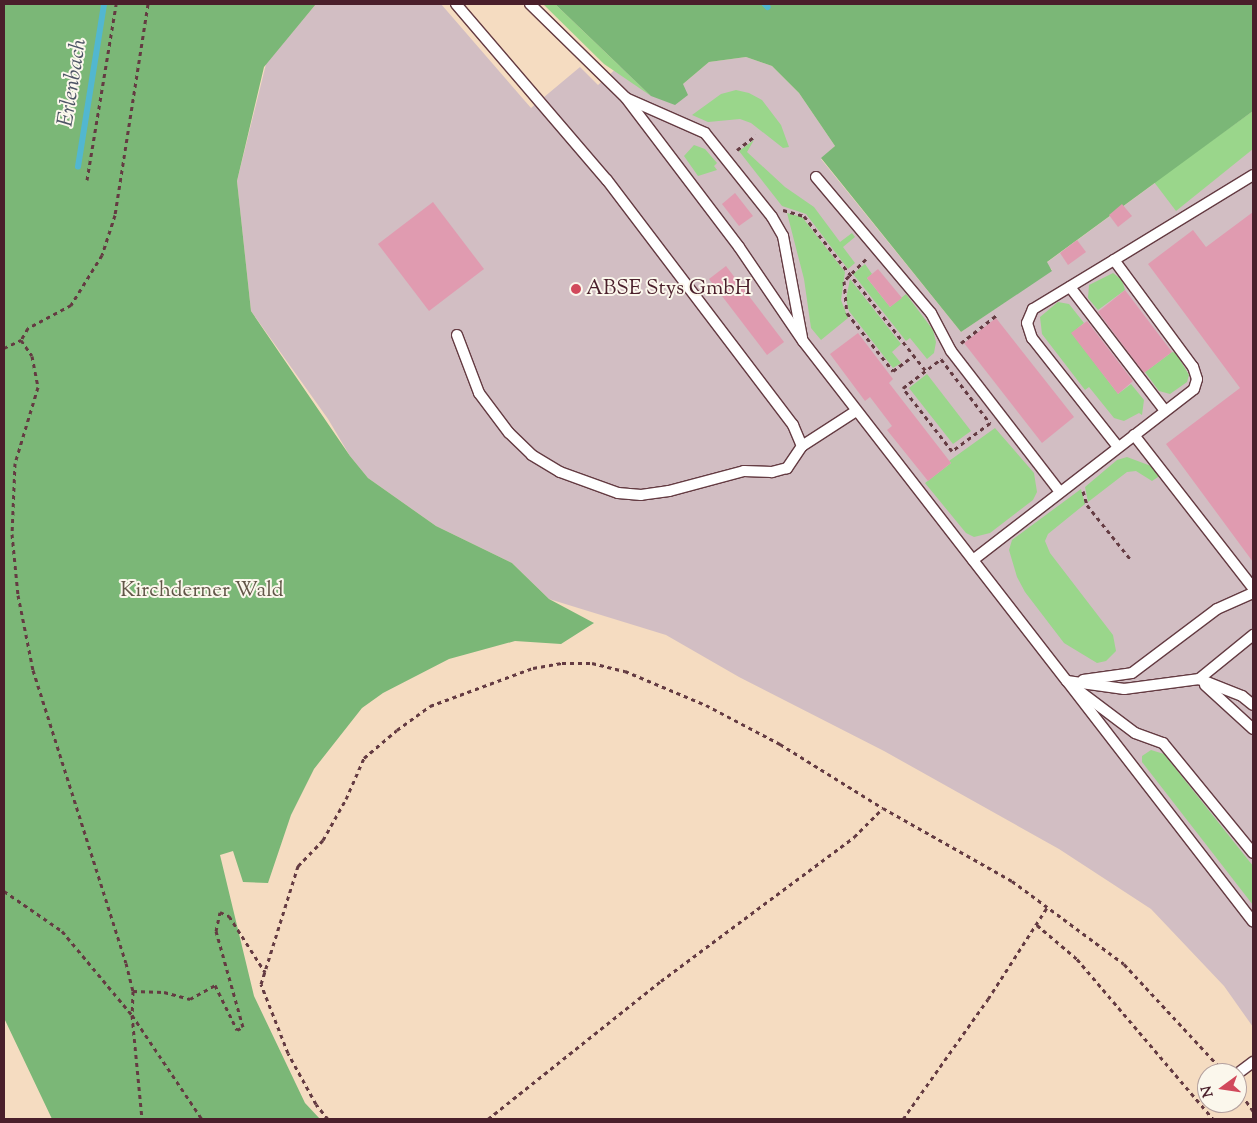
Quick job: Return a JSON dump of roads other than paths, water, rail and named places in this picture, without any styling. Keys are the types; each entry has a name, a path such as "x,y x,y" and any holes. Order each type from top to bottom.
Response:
{"lane":[{"path":"456,4 607,180 793,425 802,446"},
{"path":"530,4 626,98 739,247 803,341 1253,922"},
{"path":"626,98 705,133 772,217 783,236 803,341"},
{"path":"1118,447 1032,338 1027,323 1033,309 1253,175"},
{"path":"816,177 932,313 951,351 1060,492"},
{"path":"973,560 1194,389 1196,379 1193,367 1114,260"},
{"path":"1070,286 1165,411"},
{"path":"456,335 479,393 509,433 532,455 560,472 618,493 641,495 668,491 744,471 772,472 787,468 802,446 856,410"},
{"path":"1134,435 1253,588"},
{"path":"1067,682 1132,673 1217,609 1253,593"},
{"path":"1199,679 1253,634"},
{"path":"1067,682 1124,689 1199,679 1242,696 1253,705"},
{"path":"1199,679 1253,729"},
{"path":"1067,682 1135,733 1163,743 1253,853"}],"waterway":[{"name":"Erlenbach","path":"78,167 104,4"},
{"path":"765,4 768,7"}],"place":[{"name":"ABSE Stys GmbH","path":"576,289"}],"park label":[{"name":"Kirchderner Wald","path":"202,591"}]}
